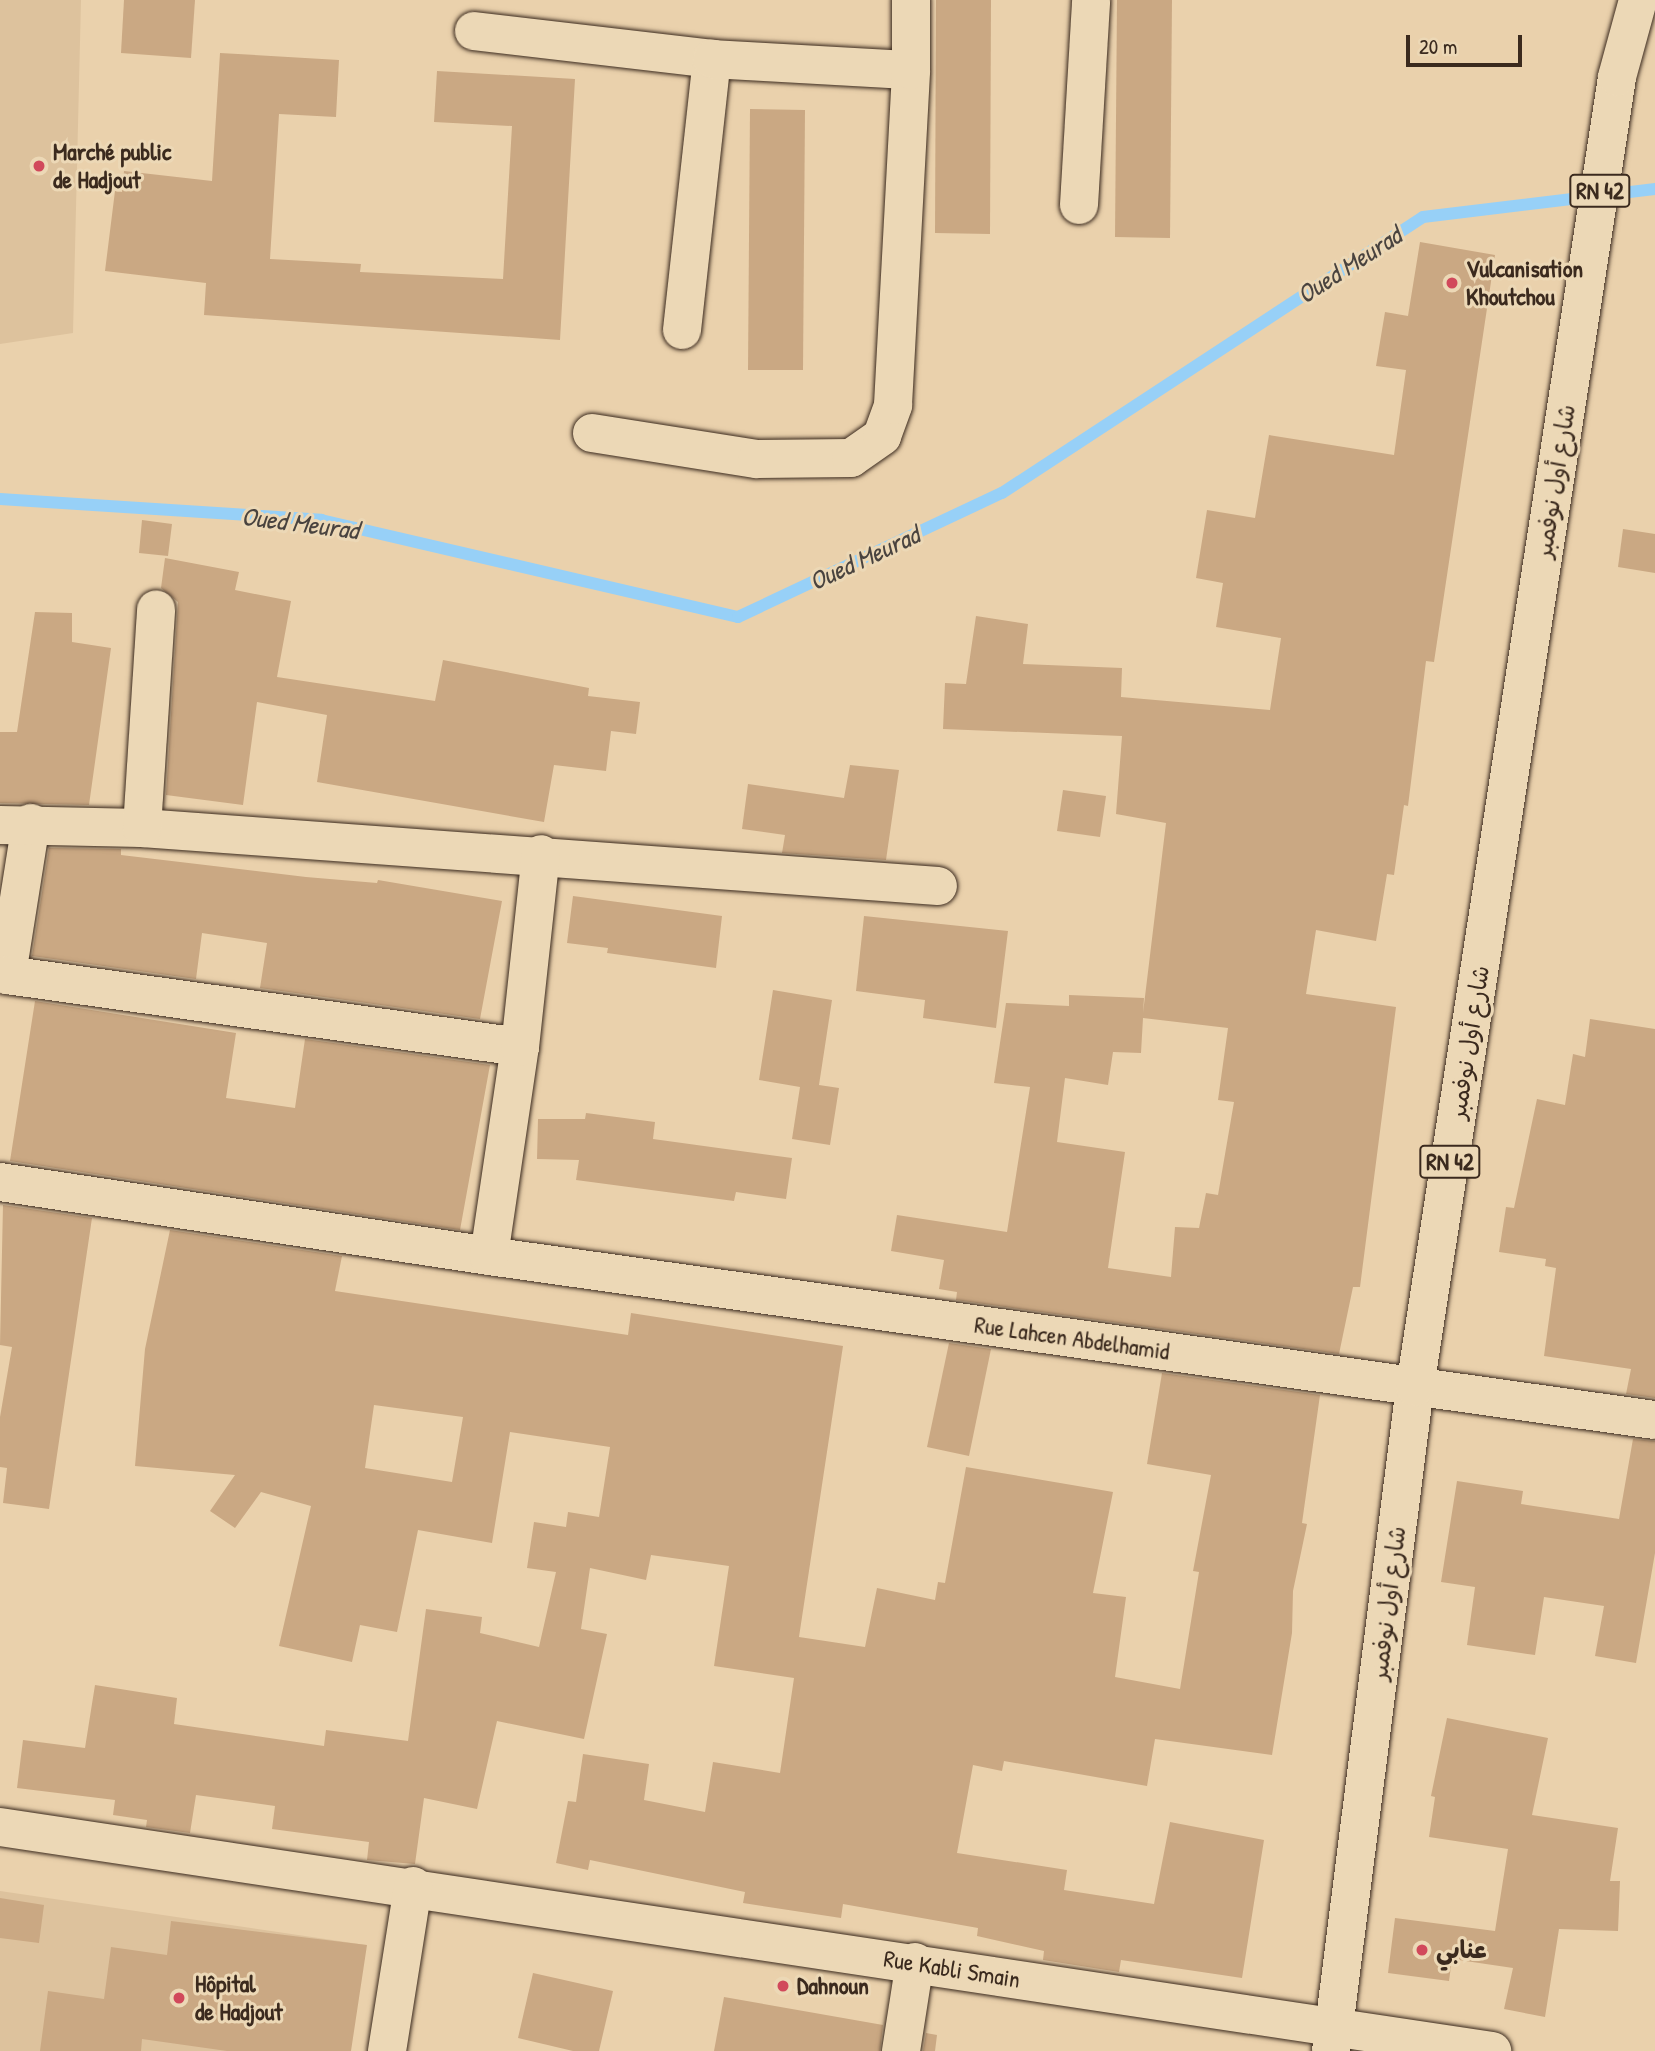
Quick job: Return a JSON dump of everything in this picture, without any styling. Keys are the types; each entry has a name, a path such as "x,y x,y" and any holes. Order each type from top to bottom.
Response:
{"street":[{"path":"592,433 757,459 851,458 881,436 893,405 911,70 911,0"},
{"path":"1079,205 1091,0"},
{"name":"RN 42","path":"1610,0 1615,92"},
{"name":"RN 42","path":"1615,92 1638,0"},
{"path":"474,31 712,59 911,70"},
{"path":"682,330 712,59"},
{"name":"شارع أول نوفمبر","path":"1338,2044 1415,1387 1615,92"},
{"path":"142,828 156,610"},
{"path":"520,1047 3,978 15,824 142,828 541,854 937,886"},
{"path":"489,1256 520,1047 541,854"},
{"name":"Rue Lahcen Abdelhamid","path":"0,1182 489,1256 1655,1420"},
{"name":"Rue Kabli Smain","path":"0,1827 915,1962 1338,2044 1492,2051"},
{"path":"387,2051 413,1886"},
{"path":"901,2051 915,1962"}],"shaded area":[{"name":"Marché public de Hadjout","path":"0,0 81,0 73,333 0,344"},
{"name":"Hôpital de Hadjout","path":"0,1891 366,1945 350,2051 0,2051"}],"building":[{"path":"124,0 195,0 191,58 121,53"},
{"path":"936,0 991,0 990,234 935,233"},
{"path":"1117,0 1172,0 1170,238 1115,237"},
{"path":"220,53 339,60 336,117 279,114 270,259 361,264 360,272 503,279 512,126 434,122 437,71 575,79 560,340 204,315 206,283 105,271 115,191 122,192 124,171 212,181"},
{"path":"750,109 805,110 803,370 748,370"},
{"path":"1420,242 1495,255 1434,662 1426,661 1408,806 1404,805 1394,875 1387,874 1376,941 1316,930 1306,994 1396,1007 1360,1287 1353,1287 1339,1354 956,1300 957,1292 939,1289 944,1260 891,1251 897,1215 1007,1232 1030,1087 994,1083 1006,1003 1069,1006 1069,995 1144,998 1143,1013 1166,823 1116,814 1122,736 943,729 945,683 966,684 976,616 1028,624 1023,664 1122,668 1121,697 1270,710 1281,638 1216,627 1223,583 1196,578 1207,510 1255,518 1269,435 1394,455 1406,370 1376,366 1385,312 1408,316","holes":["1143,1018 1228,1028 1218,1100 1234,1102 1218,1195 1206,1193 1199,1228 1175,1227 1171,1277 1108,1268 1125,1152 1057,1142 1065,1078 1108,1085 1113,1052 1141,1053"]},
{"path":"142,520 172,524 168,556 139,553"},
{"path":"1623,529 1655,534 1655,573 1618,567"},
{"path":"165,558 239,572 235,590 291,601 277,677 435,701 443,660 589,688 588,696 640,702 636,734 611,731 606,771 554,765 544,822 317,782 327,715 257,702 243,805 166,795 178,602 161,588"},
{"path":"35,612 72,613 72,642 111,648 89,805 0,803 0,732 17,732"},
{"path":"850,765 899,770 886,860 782,853 785,835 742,829 748,784 844,798"},
{"path":"1063,790 1106,796 1100,837 1057,831"},
{"path":"49,848 121,849 121,855 306,877 377,883 378,880 502,901 480,1019 260,988 267,943 202,933 196,979 32,956"},
{"path":"573,896 722,916 716,968 607,953 608,948 567,943"},
{"path":"864,916 1008,931 996,1028 923,1018 925,1000 856,991"},
{"path":"773,990 832,1000 819,1085 839,1088 830,1145 792,1139 800,1087 759,1080"},
{"path":"35,1001 236,1033 226,1098 295,1108 305,1039 490,1065 460,1230 10,1161"},
{"path":"1590,1019 1655,1029 1655,1398 1626,1394 1631,1369 1544,1356 1556,1268 1545,1266 1546,1259 1499,1252 1506,1207 1514,1208 1537,1099 1565,1105 1573,1054 1585,1057"},
{"path":"586,1113 655,1122 653,1139 792,1158 786,1199 736,1192 734,1201 576,1180 579,1160 537,1159 538,1119 585,1119"},
{"path":"3,1205 92,1218 49,1509 3,1503 7,1468 0,1467 0,1417 12,1347 0,1345"},
{"path":"170,1230 342,1256 335,1291 628,1335 631,1313 843,1346 799,1637 865,1647 877,1588 935,1600 938,1582 945,1583 966,1467 1113,1492 1093,1593 1126,1597 1115,1677 1180,1689 1199,1572 1193,1571 1211,1475 1147,1464 1162,1373 1320,1395 1302,1523 1307,1524 1293,1591 1292,1633 1272,1755 1155,1739 1147,1786 1004,1761 1002,1771 973,1765 957,1853 1067,1870 1064,1890 1154,1904 1170,1822 1264,1840 1242,1978 1121,1960 1119,1972 1043,1960 1044,1951 977,1936 978,1928 843,1904 841,1918 743,1903 745,1892 590,1860 588,1870 556,1863 568,1801 576,1802 583,1754 649,1764 644,1800 705,1812 713,1762 780,1773 794,1678 714,1666 729,1566 651,1555 646,1580 590,1568 581,1629 607,1634 584,1739 497,1721 477,1809 424,1798 415,1864 367,1860 369,1842 272,1829 275,1806 196,1795 190,1833 146,1827 147,1820 113,1815 115,1800 17,1788 23,1740 85,1748 95,1685 177,1698 174,1724 324,1746 326,1730 408,1741 426,1609 482,1617 480,1633 539,1647 556,1572 527,1568 534,1522 566,1527 568,1512 599,1517 610,1447 510,1432 492,1543 418,1530 397,1632 360,1625 352,1662 279,1646 311,1506 261,1492 235,1528 210,1511 235,1475 135,1466 145,1349","holes":["374,1405 463,1417 452,1482 365,1468"]},
{"path":"949,1343 991,1349 969,1456 927,1447"},
{"path":"1633,1439 1655,1441 1655,1553 1636,1663 1595,1656 1604,1606 1544,1597 1535,1655 1467,1645 1475,1587 1441,1582 1457,1481 1523,1491 1521,1504 1619,1519"},
{"path":"1447,1718 1548,1738 1532,1815 1618,1828 1610,1881 1620,1881 1618,1931 1559,1929 1545,2017 1504,2009 1513,1968 1452,1959 1449,1981 1388,1973 1395,1918 1495,1931 1508,1849 1429,1837 1435,1797 1431,1796"},
{"path":"0,1898 44,1905 39,1943 0,1938"},
{"name":"Hôpital de Hadjout","path":"171,1921 367,1945 351,2051 227,2051 142,2039 141,2051 40,2051 48,1991 104,1999 111,1947 167,1955"},
{"path":"533,1973 613,1991 599,2051 573,2051 518,2038"},
{"path":"724,1997 883,2025 880,2051 714,2051"},
{"path":"926,2033 937,2035 935,2051 923,2051"}],"waterway":[{"name":"Oued Meurad","path":"0,499 321,520 738,617 1002,493 1423,217 1655,189"}],"place":[{"name":"Marché public de Hadjout","path":"39,166"},
{"name":"Vulcanisation Khoutchou","path":"1452,283"},
{"name":"عنابي","path":"1422,1950"},
{"name":"Dahnoun","path":"783,1986"},
{"name":"Hôpital de Hadjout","path":"179,1998"}]}
